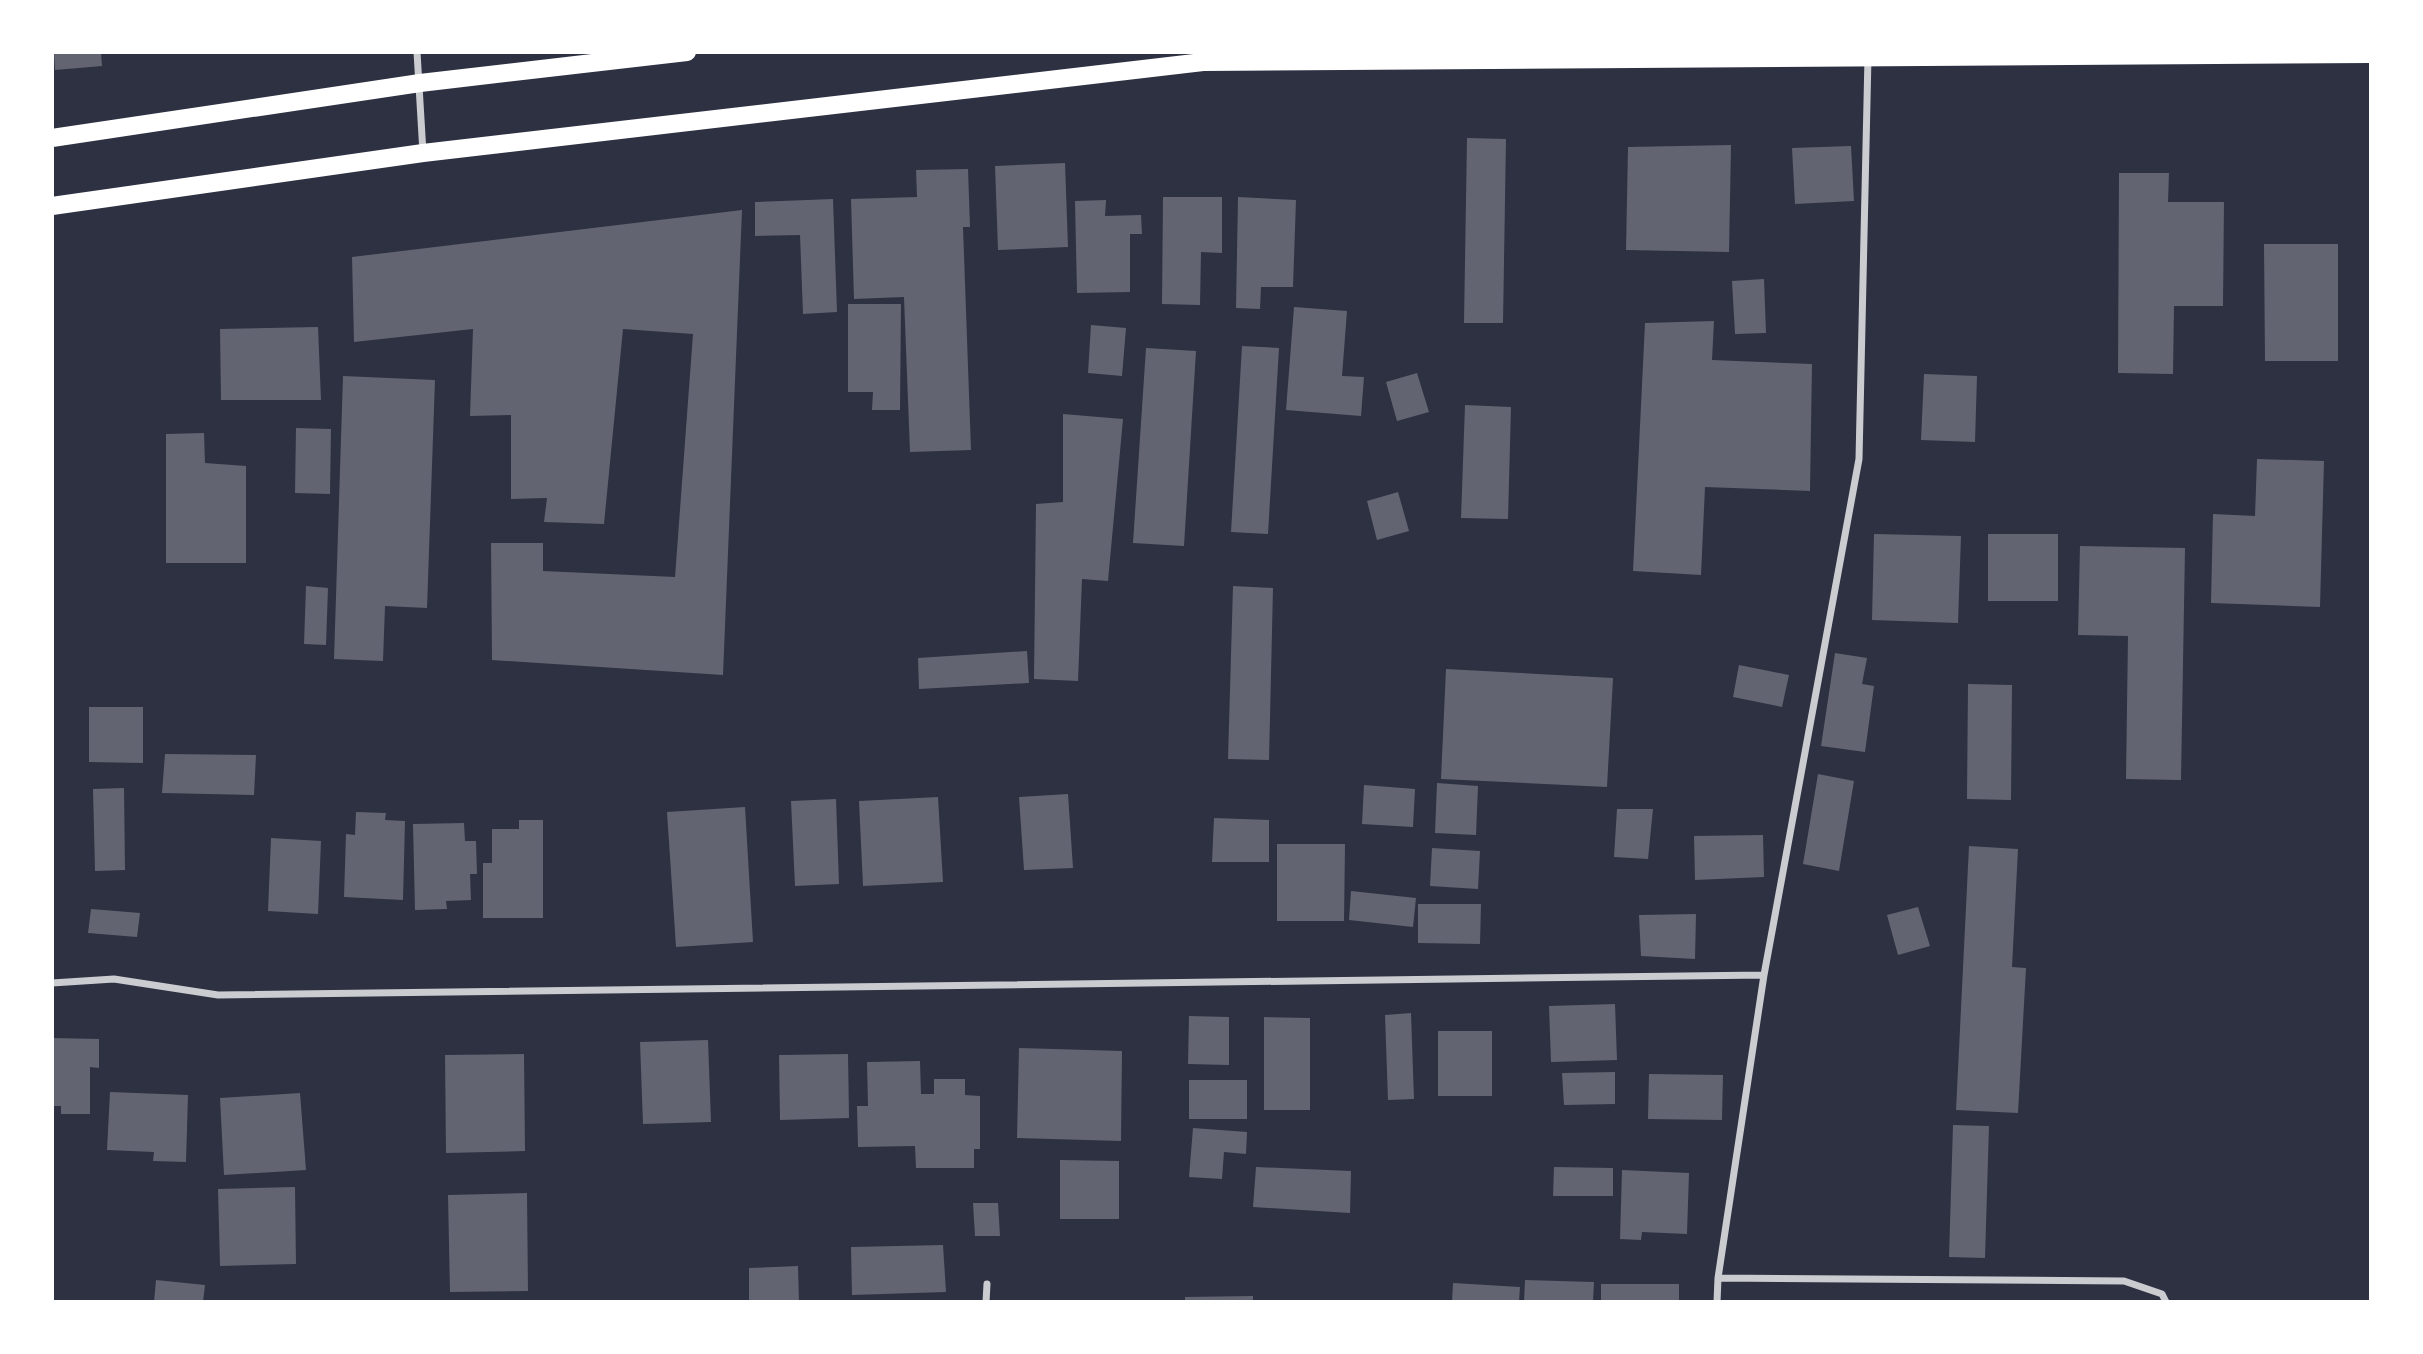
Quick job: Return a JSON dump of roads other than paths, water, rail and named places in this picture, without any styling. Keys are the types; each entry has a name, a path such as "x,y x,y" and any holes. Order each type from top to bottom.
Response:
{"main road":[{"path":"52,138 420,83 687,52"},
{"path":"52,206 423,153 1203,62 1868,55 2371,54"}],"street":[{"path":"416,52 423,153"},
{"path":"1717,1301 1718,1278 1764,975 1859,459 1868,55"},
{"path":"52,984 114,979 218,995 1764,975"},
{"path":"1718,1278 2124,1281 2162,1294 2166,1301"},
{"path":"986,1301 987,1284"}]}
